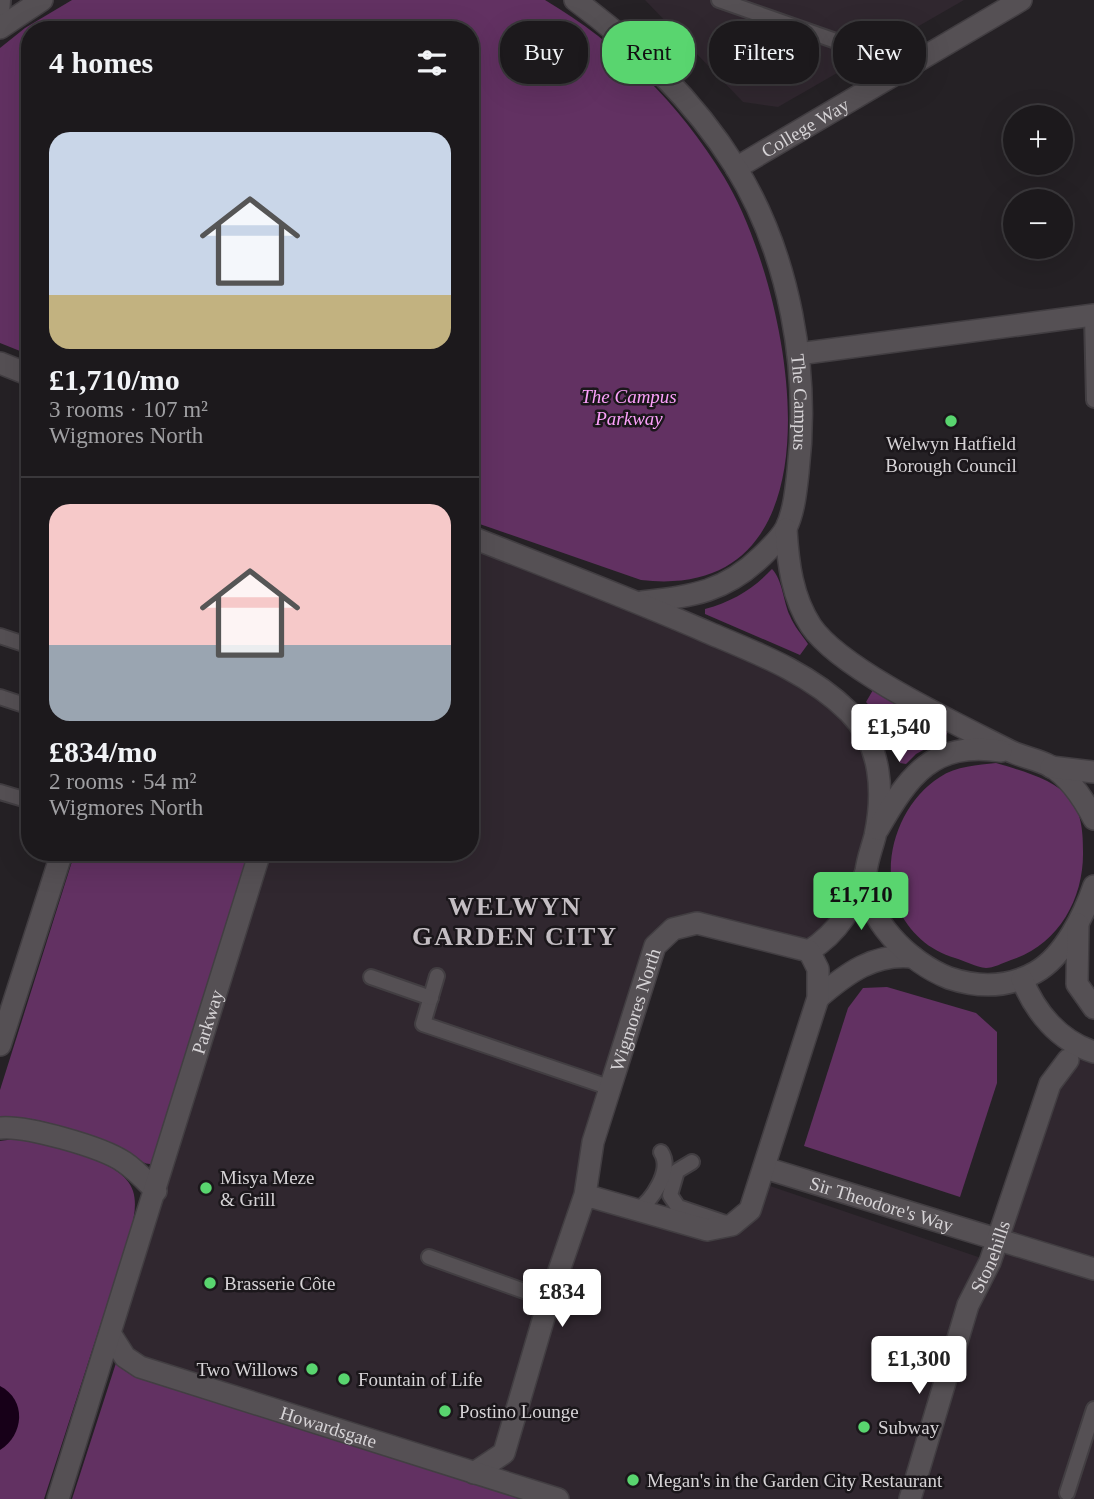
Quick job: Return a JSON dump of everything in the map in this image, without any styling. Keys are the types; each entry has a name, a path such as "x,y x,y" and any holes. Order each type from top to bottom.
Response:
{"street":[{"path":"1,27 42,0"},
{"name":"The Campus","path":"479,540 639,602 691,596 720,587 754,563 786,529 796,492 802,390 798,354 779,264 764,225 736,168 706,124 676,88 641,52 575,0"},
{"name":"College Way","path":"736,168 1021,0"},
{"path":"798,354 1093,316"},
{"path":"0,365 21,372"},
{"path":"786,529 792,582 810,624 826,645 902,693 1013,752 1051,767 1094,772"},
{"path":"585,1195 707,1230 732,1226 750,1210 818,998 818,970 809,951 827,940 842,923 865,874 876,834 880,781 877,758 869,736 850,713 805,678 778,662 639,602"},
{"path":"876,834 895,799 917,771 939,756 983,748 1013,752"},
{"path":"1051,767 1082,795 1094,819"},
{"path":"1,1036 59,861"},
{"name":"Parkway","path":"58,1499 257,861"},
{"path":"865,874 872,905 885,933 936,973 964,983 988,986 1022,979 1038,971 1078,924 1094,886"},
{"name":"Wigmores North","path":"474,1473 504,1453 549,1300 585,1195 593,1142 655,946 673,929 697,923 809,951"},
{"path":"1078,924 1077,984 1094,1008"},
{"path":"818,998 838,981 876,958 913,957"},
{"path":"1022,979 1034,1008 1075,1046 1094,1052"},
{"name":"Stonehills","path":"910,1499 968,1305 990,1262 1050,1084 1068,1060"},
{"path":"0,1128 25,1128 114,1156 136,1171 156,1191"},
{"name":"Sir Theodore's Way","path":"765,1168 1094,1269"},
{"name":"Howardsgate","path":"111,1335 125,1357 140,1367 558,1499"}],"lane":[{"path":"1,27 3,0"},
{"path":"719,0 853,47 871,88"},
{"path":"1093,316 1094,400"},
{"path":"0,636 21,643"},
{"path":"0,697 21,704"},
{"path":"0,792 21,798"},
{"path":"437,976 423,1024 611,1088"},
{"path":"371,977 431,998"},
{"path":"636,1211 646,1205 654,1195 665,1164 661,1152"},
{"path":"692,1162 677,1171 670,1195 678,1208 732,1226"},
{"path":"429,1257 549,1300"},
{"path":"1067,1493 1094,1409"}],"shaded area":[{"path":"645,0 964,0 926,22 833,21 833,75 819,83 819,21 709,21 709,67 695,52 695,21 665,21"},
{"path":"726,84 818,84 778,107 743,102"},
{"path":"479,540 805,678 877,758 865,874 809,951 697,923 655,946 585,1195 732,1225 761,1183 990,1261 1067,1054 1094,1062 1094,1499 558,1499 140,1367 111,1335 257,861 479,861"},
{"path":"0,1386 15,1400 19,1418 14,1436 0,1450"}],"green space":[{"name":"The Campus Parkway","path":"72,0 545,0 577,21 500,21 500,84 588,84 588,29 598,36 602,39 602,84 652,84 706,150 724,177 748,226 769,289 783,359 788,428 779,492 754,543 709,574 641,580 479,524 479,21 37,21"},
{"name":"The Campus Parkway","path":"21,31 21,351 0,343 0,48"},
{"path":"772,569 792,620 808,644 800,655 705,614 705,609 742,594"},
{"path":"873,690 948,731 945,738 916,754 906,764 900,763 883,721 866,702"},
{"path":"996,763 1036,776 1064,793 1075,805 1080,818 1083,851 1079,886 1073,903 1055,932 1028,953 986,968 937,951 914,932 898,907 891,871 896,835 913,802 926,788 953,770"},
{"path":"72,861 247,861 151,1164 118,1147 60,1126 29,1119 0,1117 0,1090"},
{"path":"887,987 976,1013 997,1032 997,1083 960,1197 804,1146 848,1008 863,988"},
{"path":"22,1138 85,1156 116,1170 127,1180 133,1191 135,1210 131,1230 44,1499 0,1499 0,1141"},
{"path":"116,1363 130,1373 154,1383 521,1499 72,1499"}],"place":[{"name":"Welwyn Hatfield Borough Council","path":"951,421"},
{"name":"Misya Meze & Grill","path":"206,1188"},
{"name":"Brasserie Côte","path":"210,1283"},
{"name":"Two Willows","path":"312,1369"},
{"name":"Fountain of Life","path":"344,1379"},
{"name":"Postino Lounge","path":"445,1411"},
{"name":"Subway","path":"864,1427"},
{"name":"Megan's in the Garden City Restaurant","path":"633,1480"}],"district":[{"name":"WELWYN GARDEN CITY","path":"515,920"}]}
